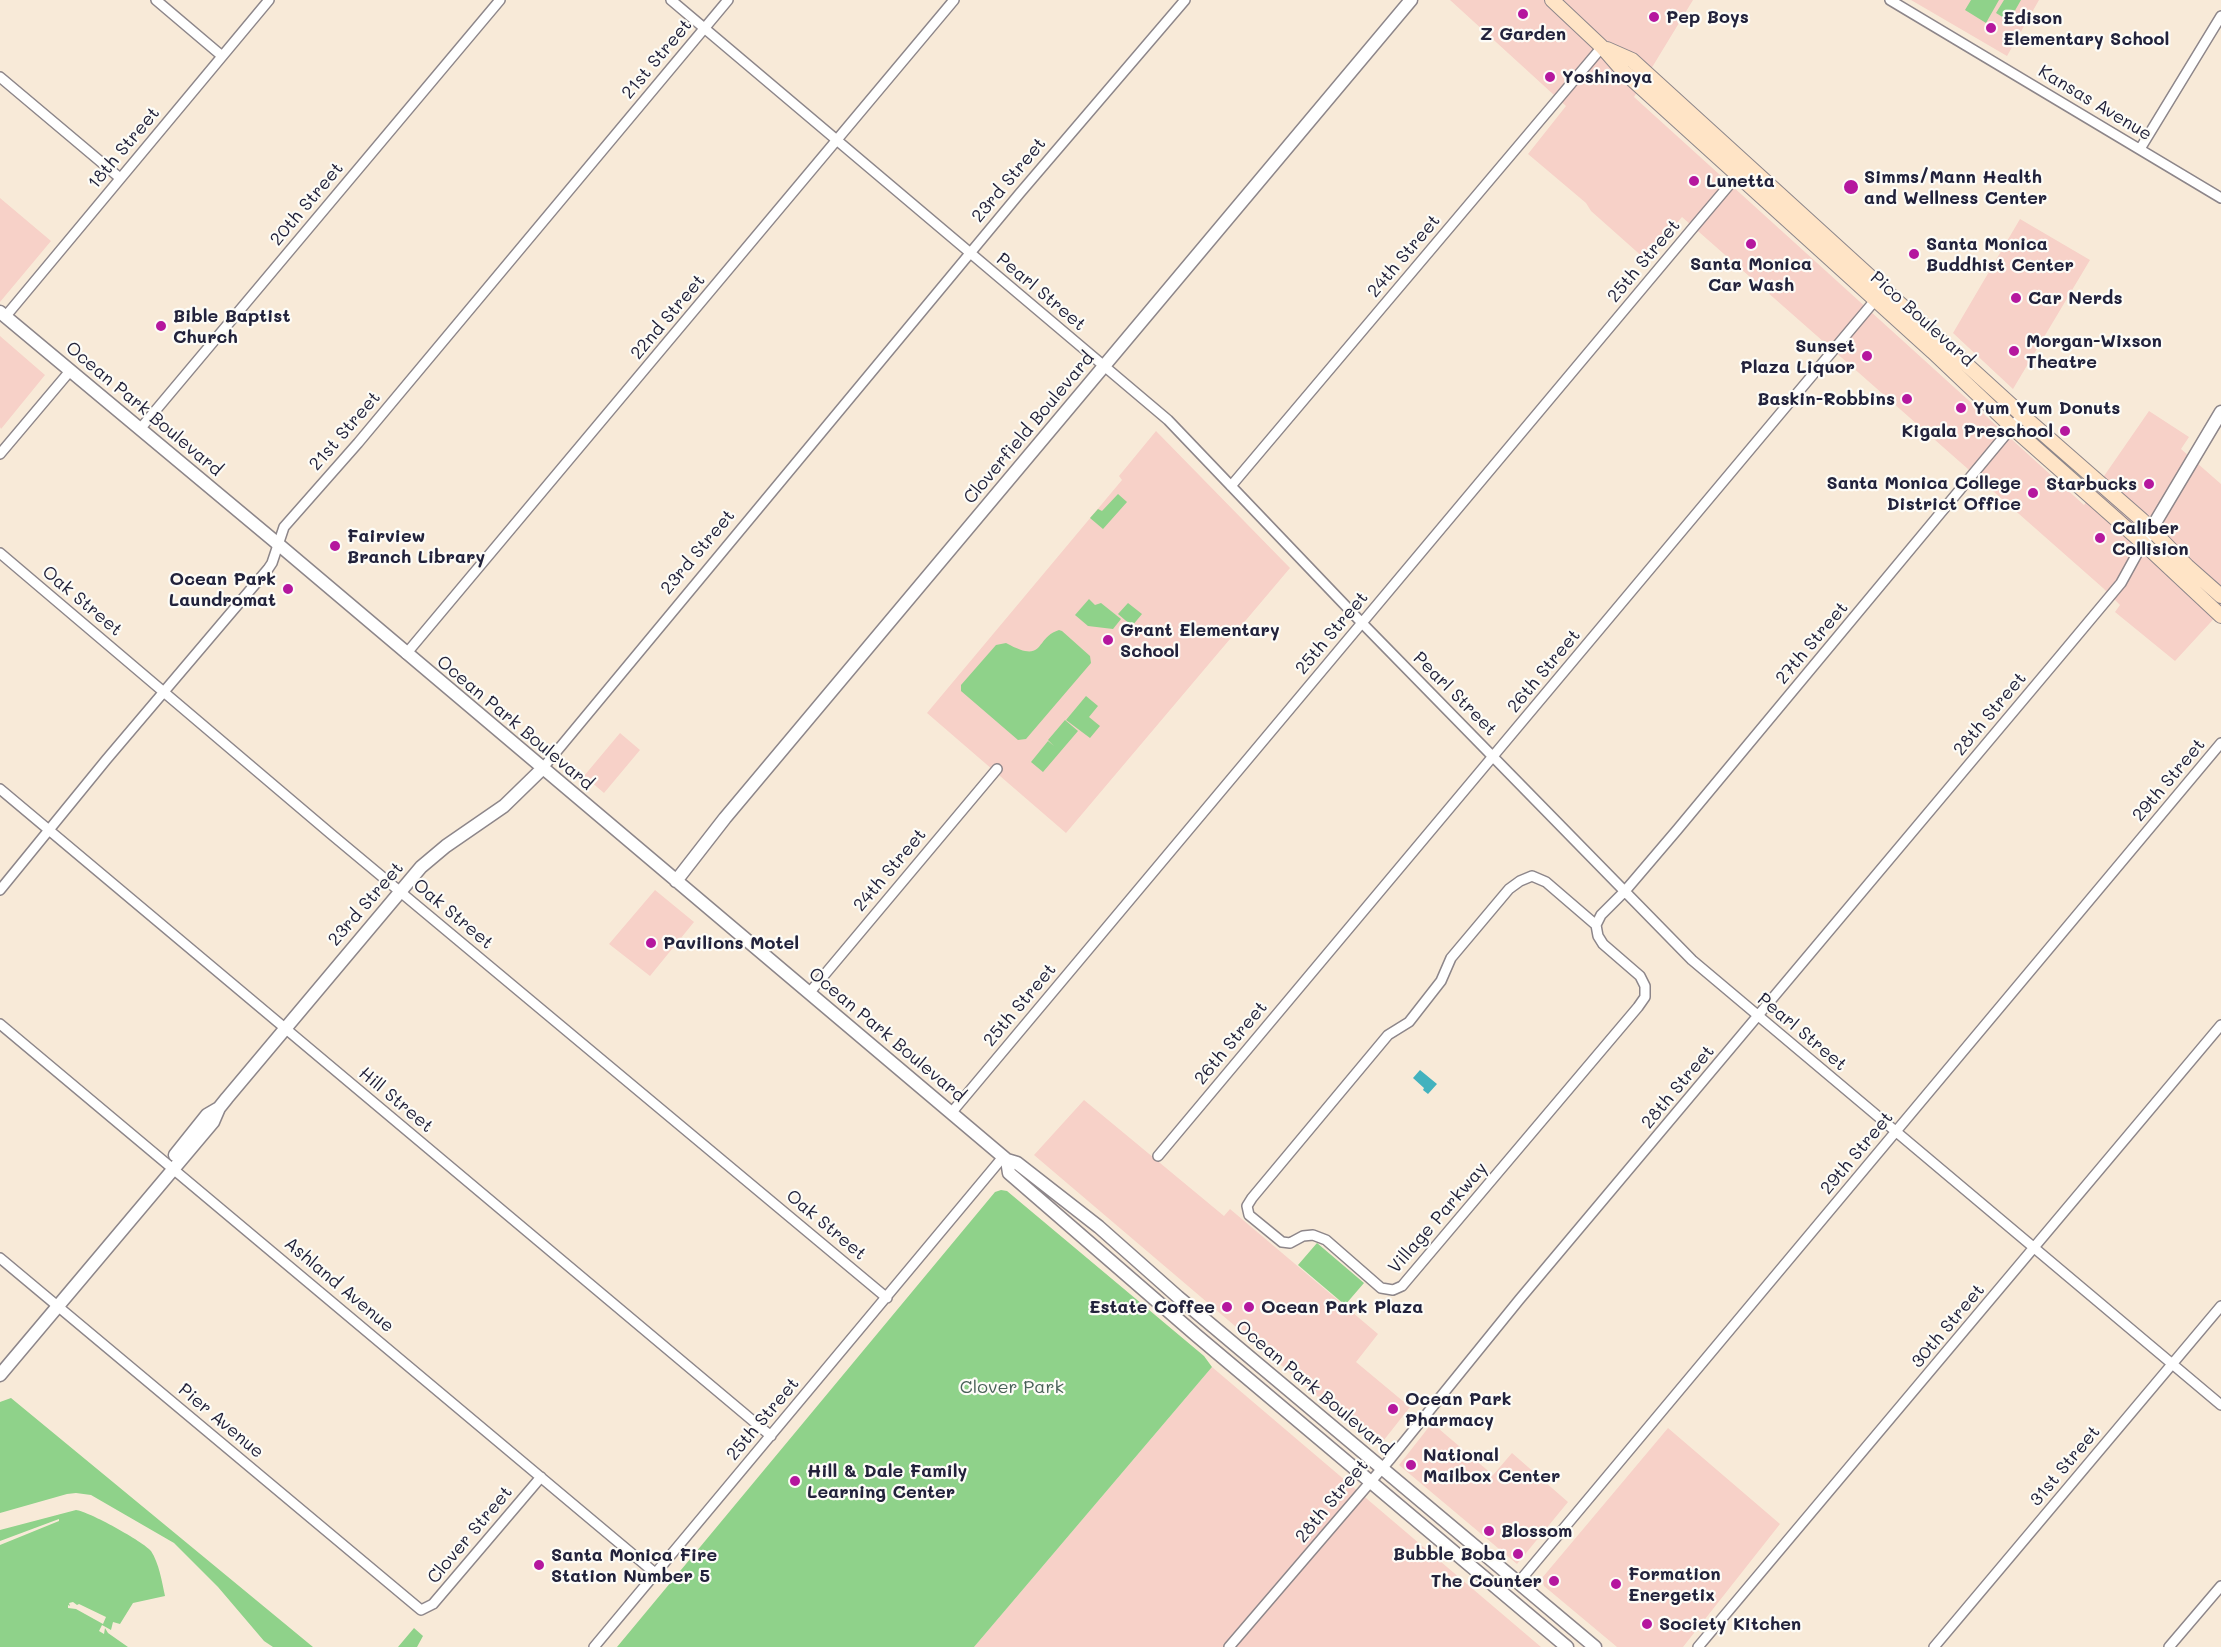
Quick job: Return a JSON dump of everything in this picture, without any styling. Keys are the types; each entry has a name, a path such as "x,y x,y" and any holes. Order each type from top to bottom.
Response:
{"main road":[{"name":"Pico Boulevard","path":"1552,0 1602,47 1623,71 1735,173 1884,288 2022,416 2151,529 2187,566 2221,596"},
{"name":"Pico Boulevard","path":"1602,47 1632,60 1739,157 1875,300 2221,616"},
{"path":"1735,173 1739,157"}],"street":[{"path":"156,0 222,56"},
{"name":"18th Street","path":"3,315 269,0"},
{"name":"20th Street","path":"140,429 500,0"},
{"name":"Pearl Street","path":"671,0 1168,420 1362,623 1692,960 2221,1406"},
{"name":"21st Street","path":"0,890 272,563 284,527 358,443 728,0"},
{"name":"22nd Street","path":"406,654 954,0"},
{"name":"23rd Street","path":"0,1364 55,1304 171,1166 207,1116 219,1108 400,891 432,857 504,806 542,769 593,705 1185,0"},
{"name":"Cloverfield Boulevard","path":"676,881 725,818 1411,0"},
{"name":"Kansas Avenue","path":"1890,0 2221,198"},
{"path":"2140,149 2219,19"},
{"name":"24th Street","path":"1231,486 1602,47"},
{"path":"0,77 120,178"},
{"name":"25th Street","path":"952,1112 1730,184 1735,173"},
{"name":"26th Street","path":"1158,1156 1884,288"},
{"name":"Ocean Park Boulevard","path":"3,315 278,544 1005,1159 1017,1163 1099,1227 1595,1647"},
{"path":"0,454 70,371"},
{"path":"2143,543 2221,412"},
{"name":"27th Street","path":"1596,925 1601,915 1625,891 2022,416"},
{"name":"28th Street","path":"1229,1647 1382,1468 1519,1300 2121,583 2143,543"},
{"name":"Oak Street","path":"0,553 887,1298"},
{"name":"29th Street","path":"1518,1583 2221,743"},
{"name":"24th Street","path":"810,993 997,769"},
{"name":"Hill Street","path":"0,789 771,1436"},
{"name":"Village Parkway","path":"1532,876 1546,882 1596,925 1598,936 1603,944 1640,976 1645,986 1645,997 1402,1286 1393,1290 1382,1288 1326,1240 1313,1235 1303,1236 1290,1243 1282,1242 1250,1215 1247,1206 1252,1198 1388,1035 1409,1022 1441,981 1452,958 1509,889 1520,880 1532,876"},
{"name":"Ashland Avenue","path":"0,1024 655,1573"},
{"name":"30th Street","path":"1698,1647 2221,1025"},
{"name":"Ocean Park Boulevard","path":"1005,1159 1009,1173 1196,1335 1567,1647"},
{"name":"25th Street","path":"594,1647 1005,1159"},
{"name":"Pier Avenue","path":"0,1258 420,1610"},
{"name":"23rd Street","path":"0,1376 55,1304"},
{"name":"31st Street","path":"1934,1647 2221,1306"},
{"name":"Clover Street","path":"420,1610 433,1604 541,1477"},
{"path":"2169,1647 2221,1586"}],"shaded area":[{"path":"1450,0 1693,0 1634,97 2084,505 2149,411 2189,437 2181,449 2221,484 2221,611 2175,661 2115,612 2120,605 2103,588 1682,217 1645,259 1591,211 1586,203 1528,154 1566,106"},
{"name":"Edison Elementary School","path":"1911,0 2039,0 2007,56"},
{"path":"0,198 51,241 0,302"},
{"path":"2020,219 2090,260 2013,389 1953,333"},
{"path":"0,336 45,375 1,429 0,427"},
{"name":"Grant Elementary School","path":"1156,431 1290,568 1066,833 927,713 1122,480 1119,476"},
{"path":"620,733 640,750 604,793 584,776"},
{"path":"655,890 694,922 650,976 609,944"},
{"path":"1084,1100 1224,1216 1230,1209 1378,1334 1356,1362 1410,1407 1380,1445 1322,1400 1034,1155"},
{"path":"1212,1367 1541,1647 974,1647"},
{"path":"1432,1423 1493,1475 1512,1453 1568,1502 1517,1564 1399,1465"},
{"path":"1668,1428 1780,1524 1683,1647 1617,1647 1544,1586 1542,1578"}],"green space":[{"path":"1971,0 1999,0 1986,23 1965,10"},
{"path":"2004,0 2021,0 2009,21 1996,13"},
{"path":"1118,494 1127,502 1103,529 1090,518 1098,509 1102,511"},
{"path":"1089,599 1095,605 1101,603 1121,619 1113,629 1088,626 1075,615"},
{"path":"1128,603 1142,614 1132,626 1118,614"},
{"path":"1059,630 1090,656 1091,663 1026,739 1018,740 961,691 961,685 996,645 1006,643 1019,649 1034,651 1046,638"},
{"path":"1086,696 1098,706 1089,717 1100,726 1090,738 1066,720"},
{"path":"1065,720 1078,731 1043,772 1031,762 1048,741 1054,746 1048,740"},
{"name":"Clover Park","path":"1007,1191 1204,1356 1212,1367 974,1647 617,1647 995,1192"},
{"path":"1317,1243 1364,1283 1345,1305 1298,1265"},
{"path":"11,1398 313,1647 273,1647 264,1641 218,1587 174,1543 91,1495 67,1494 0,1513 0,1402"},
{"path":"76,1510 82,1512 127,1534 151,1551 158,1567 165,1596 133,1603 120,1624 113,1622 111,1630 102,1625 99,1631 104,1634 105,1628 108,1633 128,1647 0,1647 0,1545 59,1521 59,1519 0,1541 0,1530","holes":["73,1602 106,1617 103,1624 76,1609 68,1608 69,1603"]},
{"path":"414,1628 423,1636 417,1647 398,1647"}],"water":[{"path":"1420,1070 1437,1084 1428,1094 1413,1078"}],"place":[{"name":"Z Garden","path":"1523,14"},
{"name":"Pep Boys","path":"1654,17"},
{"name":"Edison Elementary School","path":"1991,28"},
{"name":"Yoshinoya","path":"1550,77"},
{"name":"Lunetta","path":"1694,181"},
{"name":"Simms/Mann Health and Wellness Center","path":"1851,187"},
{"name":"Santa Monica Car Wash","path":"1751,244"},
{"name":"Santa Monica Buddhist Center","path":"1914,254"},
{"name":"Car Nerds","path":"2016,298"},
{"name":"Bible Baptist Church","path":"161,326"},
{"name":"Morgan-Wixson Theatre","path":"2014,351"},
{"name":"Sunset Plaza Liquor","path":"1867,356"},
{"name":"Baskin-Robbins","path":"1907,399"},
{"name":"Yum Yum Donuts","path":"1961,408"},
{"name":"Kigala Preschool","path":"2065,431"},
{"name":"Starbucks","path":"2149,484"},
{"name":"Santa Monica College District Office","path":"2033,493"},
{"name":"Caliber Collision","path":"2100,538"},
{"name":"Fairview Branch Library","path":"335,546"},
{"name":"Ocean Park Laundromat","path":"288,589"},
{"name":"Grant Elementary School","path":"1108,640"},
{"name":"Pavilions Motel","path":"651,943"},
{"name":"Estate Coffee","path":"1227,1307"},
{"name":"Ocean Park Plaza","path":"1249,1307"},
{"name":"Ocean Park Pharmacy","path":"1393,1409"},
{"name":"National Mailbox Center","path":"1411,1465"},
{"name":"Hill & Dale Family Learning Center","path":"795,1481"},
{"name":"Blossom","path":"1489,1531"},
{"name":"Bubble Boba","path":"1518,1554"},
{"name":"Santa Monica Fire Station Number 5","path":"539,1565"},
{"name":"The Counter","path":"1554,1581"},
{"name":"Formation Energetix","path":"1616,1584"},
{"name":"Society Kitchen","path":"1647,1624"}]}
